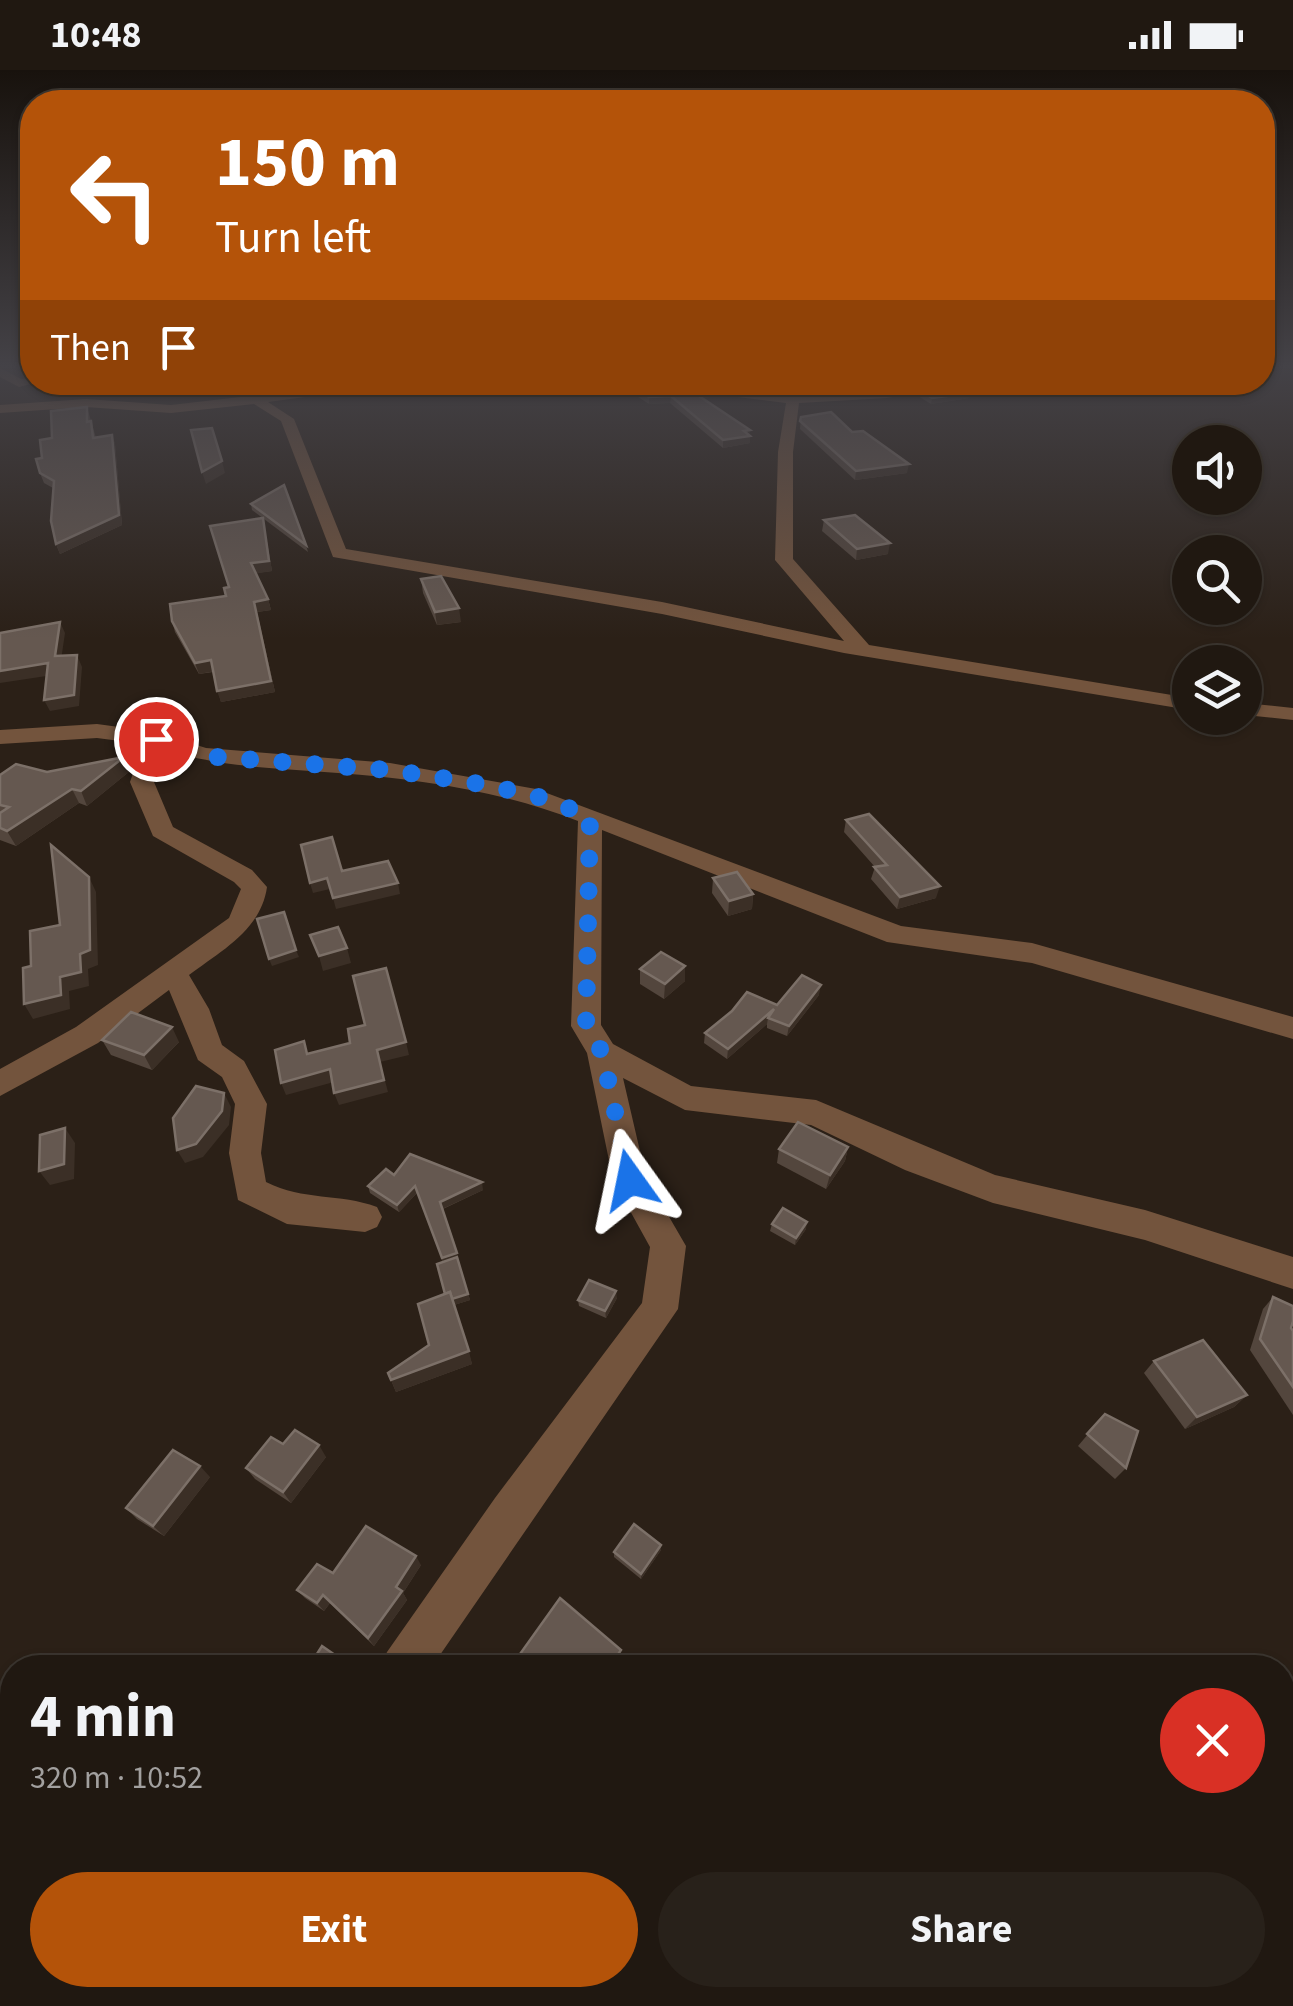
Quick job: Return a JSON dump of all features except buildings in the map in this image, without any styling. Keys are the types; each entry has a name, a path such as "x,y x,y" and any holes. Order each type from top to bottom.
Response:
{"street":[{"path":"302,458 339,553 662,608 862,650 1172,701"},
{"path":"785,458 782,476 786,505 781,550 784,560 862,650"},
{"path":"1262,711 1293,714"},
{"path":"0,737 97,731 156,739 203,756 390,770 536,796 897,935 1032,953 1293,1028"},
{"path":"0,1084 87,1035 239,924 252,901 254,887 243,876 162,830 142,782 156,739"},
{"path":"412,1655 510,1513 660,1309 668,1246 630,1180 602,1052 586,1026 590,816"},
{"path":"173,972 194,1009 209,1052 234,1069 251,1104 245,1153 250,1190 287,1209 365,1217"},
{"path":"602,1052 685,1098 816,1114 993,1189 1145,1225 1293,1273"}],"route":[{"path":"156,739 203,756 390,770 481,784 536,796 590,816 586,1026 602,1052 630,1180"}]}
